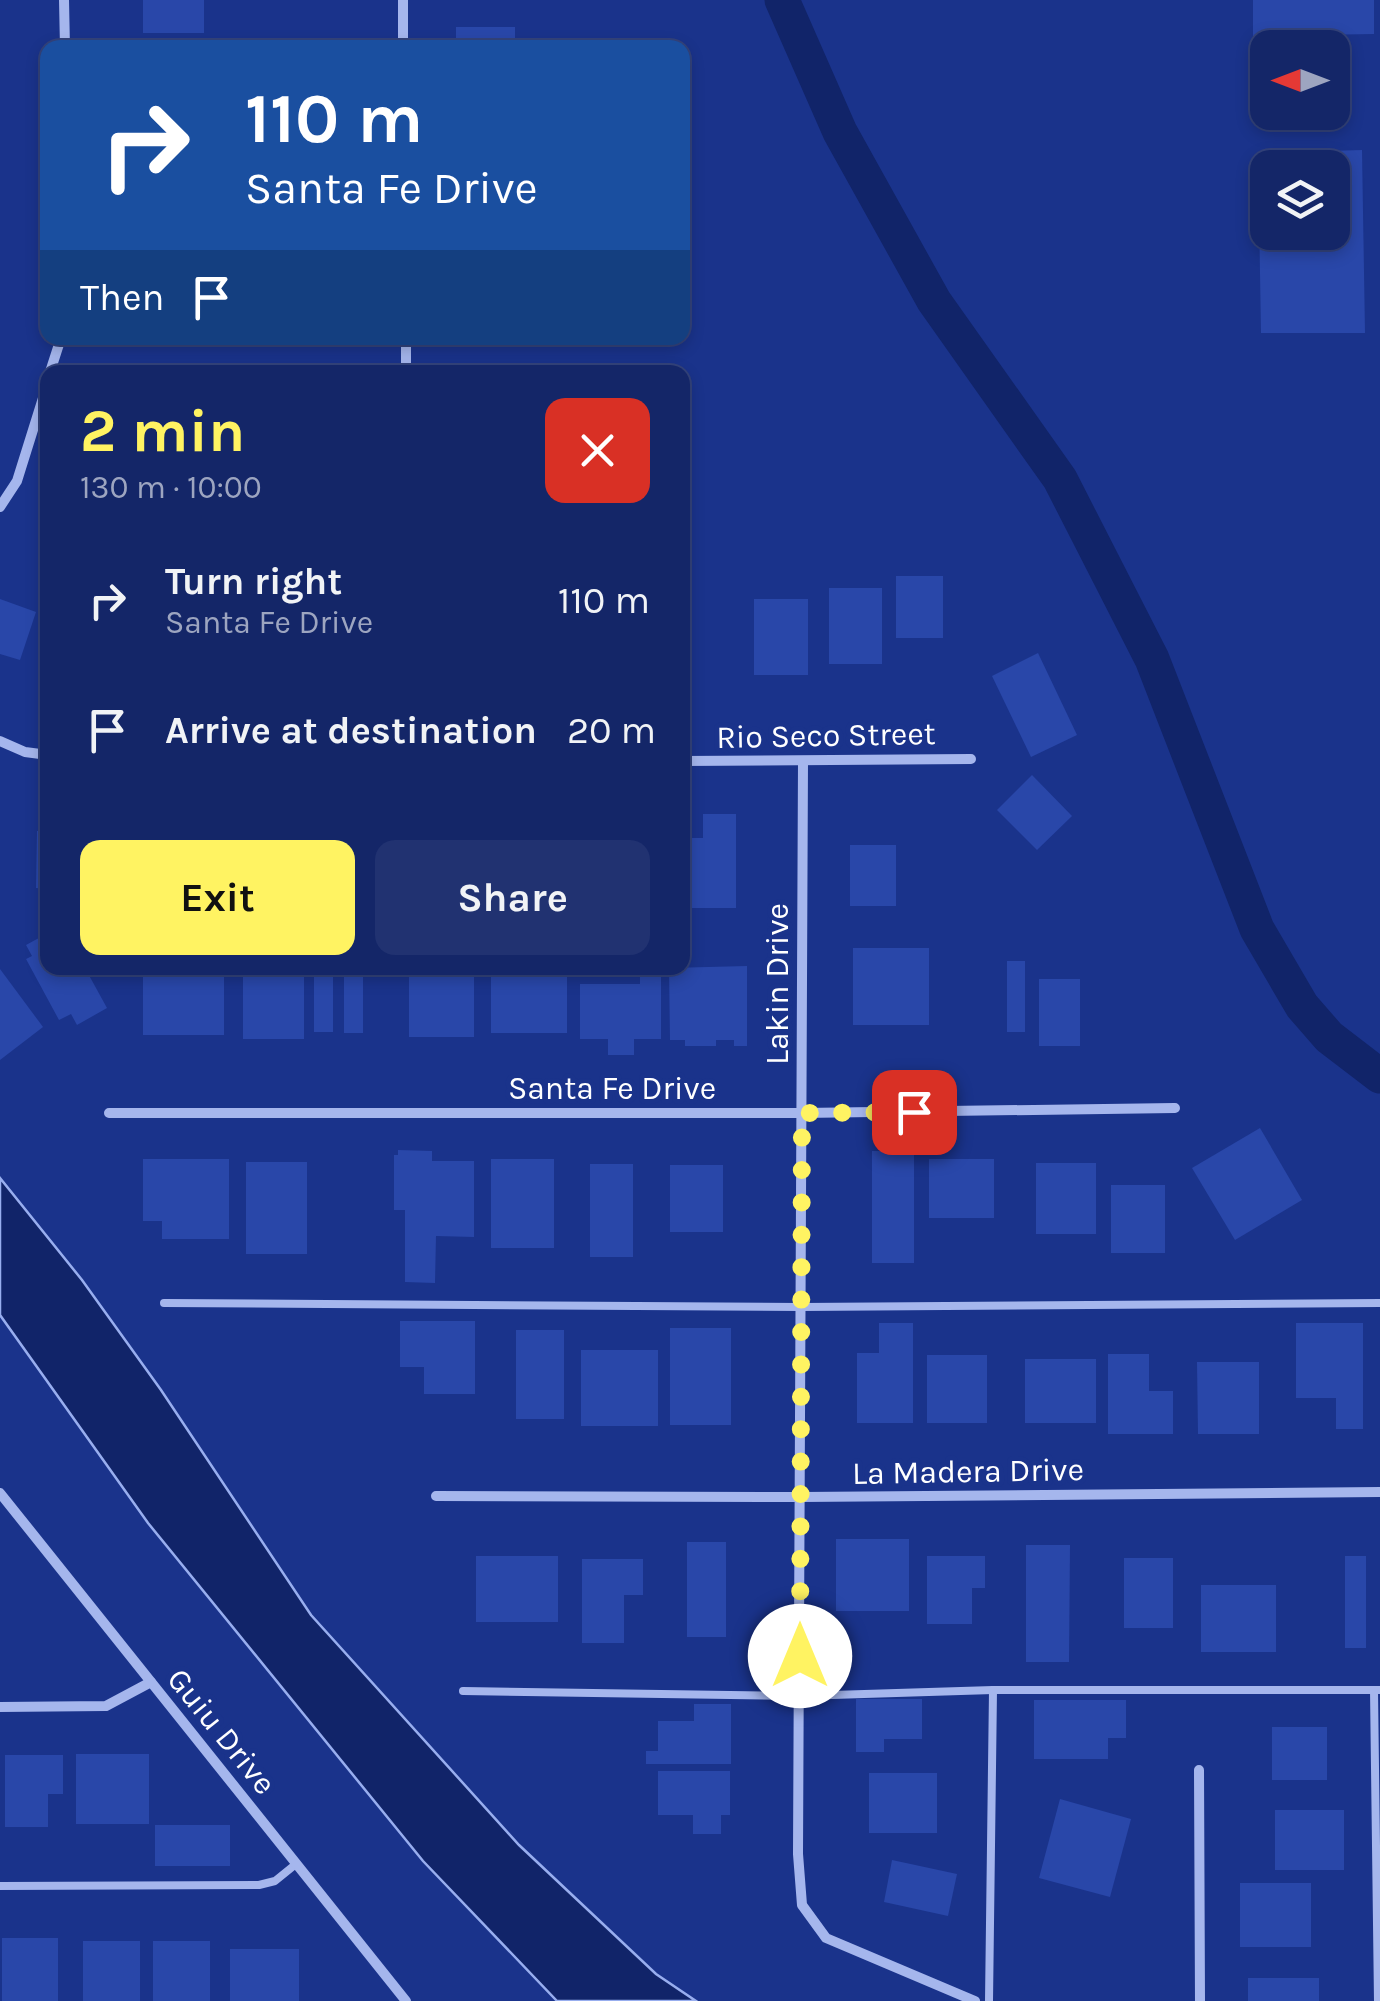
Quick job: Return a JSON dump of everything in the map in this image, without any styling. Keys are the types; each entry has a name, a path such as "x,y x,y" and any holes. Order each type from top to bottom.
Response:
{"street":[{"path":"64,0 64,40"},
{"path":"403,0 404,40"},
{"path":"0,507 17,482 40,408"},
{"path":"0,741 40,754"},
{"name":"Rio Seco Street","path":"690,761 970,759"},
{"name":"Lakin Drive","path":"803,762 798,1854 802,1905 826,1938 975,2001"},
{"name":"Santa Fe Drive","path":"109,1113 802,1113 1175,1108"},
{"name":"La Madera Drive","path":"436,1496 1380,1492"},
{"name":"Guiu Drive","path":"0,1493 406,2001"},
{"path":"0,1706 106,1706 151,1682"},
{"path":"1200,1770 1200,2001"}],"lane":[{"path":"164,1303 800,1307 1380,1303"},
{"path":"0,1516 11,1506"},
{"path":"990,2001 992,1690"},
{"path":"464,1691 800,1696 992,1690 1377,1690 1378,2001"},
{"path":"0,1886 259,1884 275,1881 296,1864"}],"shaded area":[{"path":"0,1178 82,1280 161,1390 311,1615 519,1845 656,1974 696,2001 557,2001 423,1861 148,1523 0,1315"}],"building":[{"path":"143,0 204,0 204,33 143,33"},
{"path":"1253,0 1374,0 1374,34 1350,34 1350,30 1253,30"},
{"path":"456,27 515,27 515,40 456,40"},
{"path":"1350,150 1362,150 1365,333 1261,333 1260,250 1350,250"},
{"path":"896,576 943,576 943,638 896,638"},
{"path":"829,588 882,588 882,664 829,664"},
{"path":"0,599 36,612 20,660 0,654"},
{"path":"754,599 808,599 808,675 754,675"},
{"path":"1038,653 1077,735 1031,757 992,676"},
{"path":"1032,775 1072,816 1037,850 997,810"},
{"path":"703,814 736,814 736,908 690,908 690,838 703,838"},
{"path":"37,831 40,831 40,888 36,888"},
{"path":"850,845 896,845 896,906 850,906"},
{"path":"40,937 40,975 89,975 107,1008 77,1025 71,1014 59,1020 26,959 32,956 26,945"},
{"path":"853,948 929,948 929,1025 853,1025"},
{"path":"1007,961 1025,961 1025,1032 1007,1032"},
{"path":"747,966 747,1046 734,1046 734,1040 716,1040 716,1046 685,1046 685,1040 670,1040 669,975 690,975 690,967"},
{"path":"0,969 43,1027 0,1060"},
{"path":"143,975 224,975 224,1035 143,1035"},
{"path":"243,975 304,975 304,1039 243,1039"},
{"path":"314,975 333,975 333,1032 314,1032"},
{"path":"344,975 363,975 363,1033 344,1033"},
{"path":"409,975 474,975 474,1037 409,1037"},
{"path":"640,975 661,975 661,1039 634,1039 634,1055 608,1055 608,1039 580,1039 580,984 640,984"},
{"path":"491,977 567,977 567,1033 491,1033"},
{"path":"1039,979 1080,979 1080,1046 1039,1046"},
{"path":"1260,1128 1302,1200 1235,1240 1192,1168"},
{"path":"398,1150 432,1151 432,1161 474,1161 474,1237 436,1236 435,1283 405,1282 405,1210 394,1210 394,1155 398,1155"},
{"path":"872,1151 914,1151 914,1263 872,1263"},
{"path":"143,1159 229,1159 229,1239 162,1239 162,1221 143,1221"},
{"path":"491,1159 554,1159 554,1248 491,1248"},
{"path":"929,1159 994,1159 994,1218 929,1218"},
{"path":"246,1162 307,1162 307,1254 246,1254"},
{"path":"1036,1163 1096,1163 1096,1234 1036,1234"},
{"path":"590,1164 633,1164 633,1257 590,1257"},
{"path":"670,1165 723,1165 723,1232 670,1232"},
{"path":"1111,1185 1165,1185 1165,1253 1111,1253"},
{"path":"400,1321 475,1321 475,1394 424,1394 424,1367 400,1367"},
{"path":"879,1323 913,1323 913,1423 857,1423 857,1353 879,1353"},
{"path":"1296,1323 1363,1323 1363,1429 1336,1429 1336,1398 1296,1398"},
{"path":"670,1328 731,1328 731,1425 670,1425"},
{"path":"516,1330 564,1330 564,1419 516,1419"},
{"path":"581,1350 658,1350 658,1426 581,1426"},
{"path":"1108,1354 1149,1354 1149,1391 1173,1391 1173,1434 1108,1434"},
{"path":"927,1355 987,1355 987,1423 927,1423"},
{"path":"1025,1359 1096,1359 1096,1423 1025,1423"},
{"path":"1197,1362 1259,1362 1259,1434 1198,1434"},
{"path":"836,1539 909,1539 909,1611 836,1611"},
{"path":"687,1542 726,1542 726,1637 687,1637"},
{"path":"1026,1545 1070,1545 1069,1662 1026,1662"},
{"path":"476,1556 558,1556 558,1622 476,1622"},
{"path":"927,1556 985,1556 985,1588 972,1588 972,1624 927,1624"},
{"path":"1345,1556 1366,1556 1366,1648 1345,1648"},
{"path":"1124,1558 1173,1558 1173,1628 1124,1628"},
{"path":"582,1559 643,1559 643,1595 624,1595 624,1643 582,1643"},
{"path":"1201,1585 1276,1585 1276,1652 1201,1652"},
{"path":"856,1699 922,1699 922,1739 884,1739 884,1752 856,1752"},
{"path":"1034,1700 1126,1700 1126,1738 1108,1738 1108,1759 1034,1759"},
{"path":"694,1704 731,1704 731,1764 646,1764 646,1751 658,1751 658,1721 694,1721"},
{"path":"1272,1727 1327,1727 1327,1780 1272,1780"},
{"path":"76,1754 149,1754 149,1824 76,1824"},
{"path":"5,1755 63,1755 63,1794 48,1794 48,1827 5,1827"},
{"path":"658,1771 730,1771 730,1815 721,1815 721,1834 693,1834 693,1815 658,1815"},
{"path":"869,1773 937,1773 937,1833 869,1833"},
{"path":"1060,1799 1131,1819 1110,1897 1039,1878"},
{"path":"1275,1810 1344,1810 1344,1870 1275,1870"},
{"path":"155,1825 230,1825 230,1866 155,1866"},
{"path":"892,1860 957,1874 948,1916 884,1902"},
{"path":"1240,1883 1311,1883 1311,1947 1240,1947"},
{"path":"2,1938 58,1938 58,2001 2,2001"},
{"path":"83,1941 140,1941 140,2001 83,2001"},
{"path":"153,1941 210,1941 210,2001 153,2001"},
{"path":"230,1949 299,1949 299,2001 230,2001"},
{"path":"1248,1978 1319,1978 1319,2001 1248,2001"}],"waterway":[{"path":"782,0 840,132 934,301 1060,479 1152,659 1257,929 1302,1006 1329,1037 1380,1076"}],"route":[{"path":"800,1656 802,1113 914,1112"}]}
